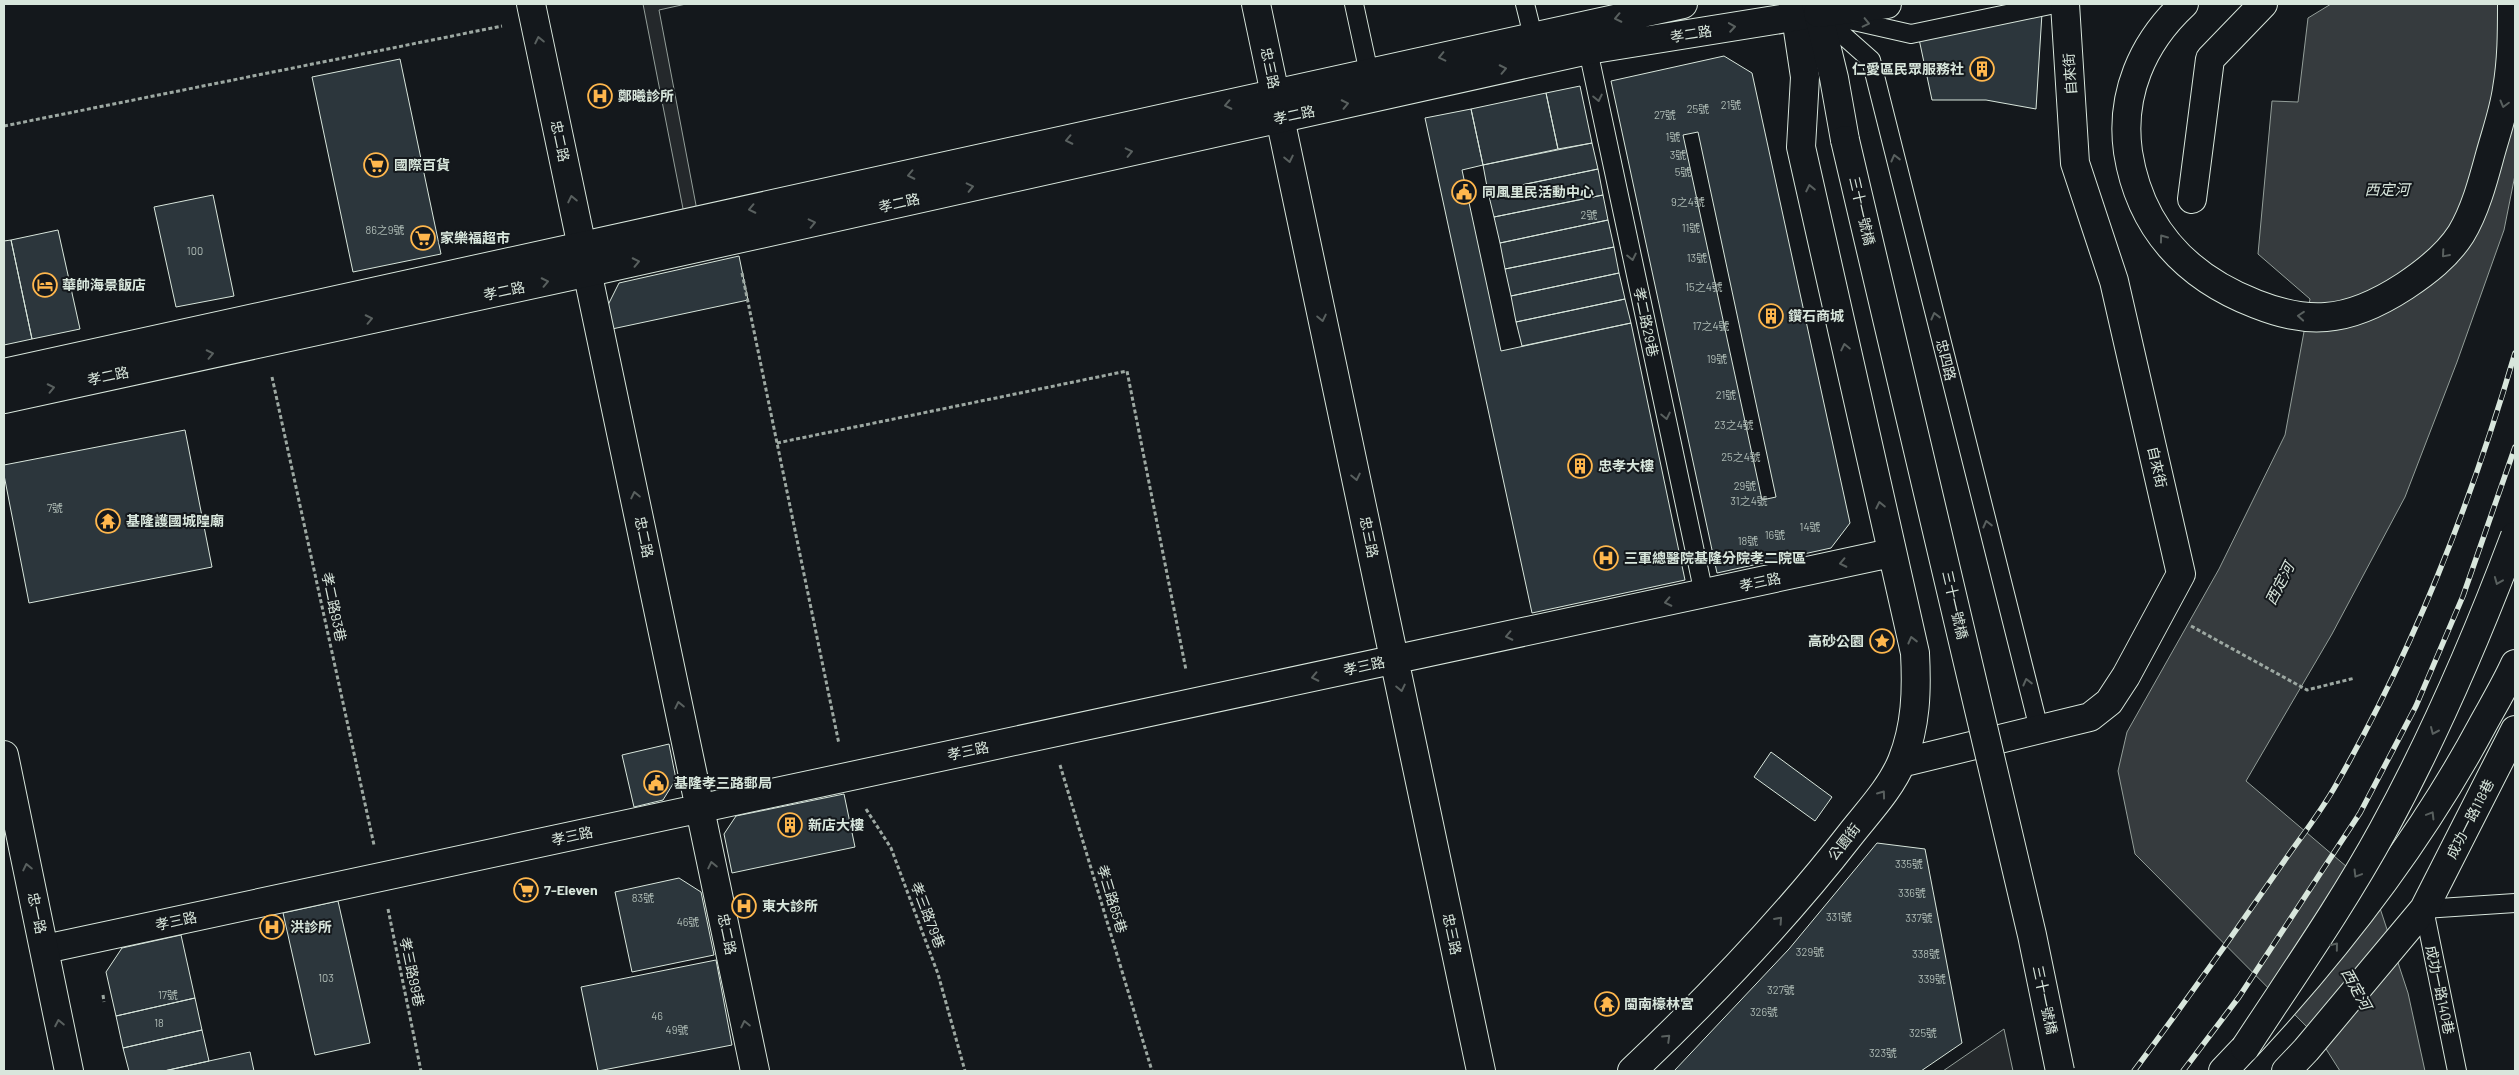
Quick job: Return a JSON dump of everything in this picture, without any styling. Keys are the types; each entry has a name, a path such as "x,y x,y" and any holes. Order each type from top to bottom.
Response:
{"main road":[{"name":"忠三路","path":"1256,4 1481,1071"},
{"path":"1278,106 1369,74 1532,36 1683,4"},
{"name":"孝二路","path":"4,374 586,260 1278,106 1810,11 1886,4"},
{"name":"自來街","path":"1901,763 2090,717 2109,702 2126,676 2181,574 2114,281 2075,163 2065,4"},
{"path":"2184,4 2171,16 2150,44 2134,74 2128,103 2126,134 2130,166 2151,221 2170,247 2190,268 2218,286 2275,311 2298,317 2328,317 2378,303 2398,291 2437,262 2460,235 2471,215 2486,172 2507,91 2512,46 2512,4"},
{"path":"2192,199 2210,60 2264,4"},
{"path":"1810,11 1801,147 1891,553"},
{"name":"三十一號橋","path":"1810,11 1834,78 1845,140 2032,935 2060,1071"},
{"name":"忠二路","path":"532,12 586,260 756,1071"},
{"name":"孝二路","path":"4,399 265,342 586,260 735,240 1278,106"},
{"path":"2245,1048 2329,921 2382,831 2428,745 2464,664 2515,536"},
{"name":"孝三路","path":"45,949 1891,553"},
{"name":"公園街","path":"1632,1071 1725,979 1818,876 1885,789 1901,763 1911,733 1917,690 1916,663 1891,553"},
{"path":"2223,1071 2325,959 2367,906 2422,829 2470,750 2515,664"},
{"name":"成功一路118巷","path":"2286,1071 2306,1050 2424,909 2515,730"},
{"name":"忠一路","path":"4,756 69,1071"}],"lane":[{"path":"1354,4 1369,74"},
{"path":"1525,4 1532,36"},
{"path":"1810,11 1911,34 2055,4"},
{"name":"忠四路","path":"1810,11 1871,60 2038,729"},
{"name":"孝二路29巷","path":"1588,50 1704,594"},
{"path":"2424,909 2515,903"},
{"name":"成功一路140巷","path":"2424,909 2457,1071"}],"path":[{"path":"4,126 532,12"},
{"path":"735,240 846,777"},
{"name":"孝二路93巷","path":"265,342 381,877"},
{"path":"777,443 1127,371 1193,703"},
{"path":"2161,610 2307,690 2355,678"},
{"name":"孝三路65巷","path":"1050,733 1152,1071"},
{"name":"孝三路79巷","path":"846,777 891,848 938,974 965,1071"},
{"name":"孝三路99巷","path":"381,877 421,1071"},
{"path":"103,995 104,1002"}],"shaded area":[{"path":"643,4 686,4 659,10 699,221 686,224"},
{"path":"2004,1029 2013,1071 1943,1071"}],"water":[{"name":"西定河","path":"2331,4 2515,4 2515,175 2504,230 2457,362 2405,497 2332,634 2246,781 2374,890 2408,993 2425,1071 2340,1071 2321,1041 2135,854 2118,771 2127,732 2219,569 2285,435 2310,299 2258,254 2272,101 2298,102 2308,18"}],"building":[{"name":"仁愛區民眾服務社","path":"2042,13 2036,109 1986,100 1932,100 1919,39"},
{"name":"鑽石商城","path":"1724,56 1752,73 1850,523 1831,548 1717,573 1611,81","holes":["1698,132 1776,497 1762,500 1683,135"]},
{"name":"國際百貨","path":"400,59 441,254 353,272 312,77"},
{"path":"1580,86 1592,143 1558,149 1546,93"},
{"path":"1546,93 1558,149 1483,165 1471,109"},
{"name":"忠孝大樓","path":"1471,109 1483,165 1462,170 1501,351 1631,323 1685,580 1532,613 1425,118"},
{"path":"1592,143 1598,169 1488,192 1483,165"},
{"path":"1598,169 1603,195 1494,217 1488,192"},
{"path":"213,195 234,296 176,307 154,207"},
{"path":"1603,195 1608,220 1500,243 1494,217"},
{"path":"1608,220 1614,247 1505,269 1500,243"},
{"name":"華帥海景飯店","path":"58,230 80,329 32,339 11,240"},
{"path":"11,240 32,339 4,345 4,241"},
{"path":"1614,247 1619,273 1511,296 1505,269"},
{"path":"739,256 748,300 612,329 607,307 619,283"},
{"path":"1619,273 1625,299 1516,322 1511,296"},
{"path":"1625,299 1631,323 1522,346 1516,322"},
{"name":"基隆護國城隍廟","path":"185,430 212,567 29,603 4,475 4,465"},
{"path":"669,744 676,779 663,800 634,807 622,755"},
{"path":"1771,752 1832,797 1815,821 1754,777"},
{"name":"新店大樓","path":"844,794 855,847 732,873 724,834 736,816"},
{"path":"1877,843 1925,849 1962,1043 1921,1071 1674,1071 1789,949"},
{"path":"679,878 701,892 714,955 632,972 615,892"},
{"path":"338,901 370,1043 315,1055 283,913"},
{"path":"181,935 195,998 116,1016 106,972 122,948"},
{"path":"716,960 732,1045 598,1071 581,987"},
{"path":"195,998 202,1030 123,1048 116,1016"},
{"path":"202,1030 209,1061 164,1071 129,1071 123,1048"},
{"path":"250,1052 254,1071 164,1071 209,1061"}],"railway":[{"path":"2134,1071 2315,818 2336,785 2364,734 2415,628 2460,520 2515,353"},
{"path":"2183,1071 2239,997 2360,813 2416,706 2463,596 2515,447"}],"place":[{"name":"仁愛區民眾服務社","path":"1982,69"},
{"name":"鄭曦診所","path":"600,96"},
{"name":"國際百貨","path":"376,165"},
{"name":"同風里民活動中心","path":"1464,192"},
{"name":"家樂福超市","path":"423,238"},
{"name":"華帥海景飯店","path":"45,285"},
{"name":"鑽石商城","path":"1771,316"},
{"name":"忠孝大樓","path":"1580,466"},
{"name":"基隆護國城隍廟","path":"108,521"},
{"name":"三軍總醫院基隆分院孝二院區","path":"1606,558"},
{"name":"高砂公園","path":"1882,641"},
{"name":"基隆孝三路郵局","path":"656,783"},
{"name":"新店大樓","path":"790,825"},
{"name":"7-Eleven","path":"526,890"},
{"name":"東大診所","path":"744,906"},
{"name":"洪診所","path":"272,927"},
{"name":"閩南檺林宮","path":"1607,1004"}]}
